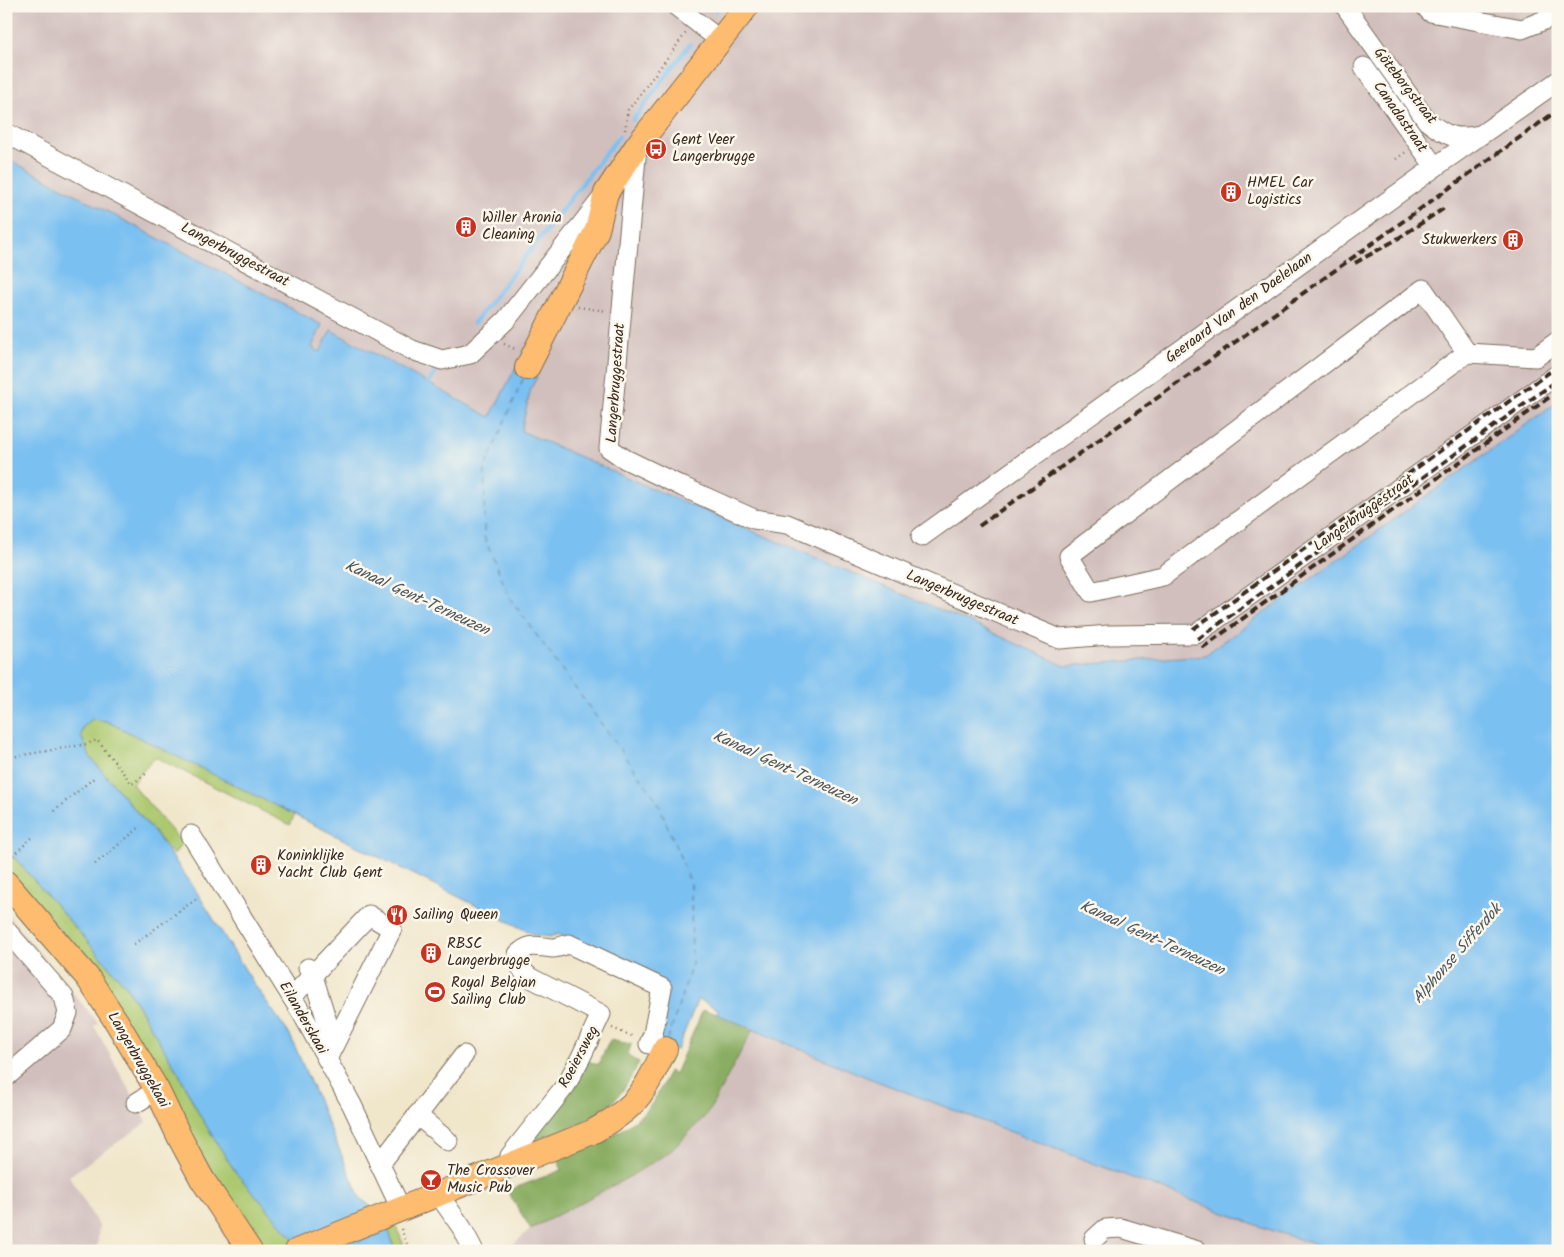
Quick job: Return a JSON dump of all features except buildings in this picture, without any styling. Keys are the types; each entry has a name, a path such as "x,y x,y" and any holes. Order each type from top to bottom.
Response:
{"main road":[{"name":"Langerbruggestraat","path":"606,194 631,141 721,40 747,6"},
{"path":"527,368 597,230 606,194"},
{"name":"Langerbruggekaai","path":"6,883 88,978 157,1090 202,1179 250,1251"},
{"path":"298,1251 592,1132 613,1120 634,1102 650,1079 657,1046"}],"street":[{"path":"676,6 721,40"},
{"name":"Göteborgstraat","path":"1345,6 1427,120 1444,134 1463,138 1482,134"},
{"path":"1426,6 1430,12 1522,30 1547,19 1558,11"},
{"name":"Canadastraat","path":"1364,67 1435,167"},
{"name":"Geeraard Van den Daelelaan","path":"921,537 1435,167 1558,81"},
{"name":"Langerbruggestraat","path":"6,133 412,350 442,360 470,354 489,338 506,320 606,194"},
{"name":"Langerbruggestraat","path":"631,141 621,312 609,448 625,459 754,519 787,524 1060,639 1109,635 1196,634 1558,374"},
{"path":"1467,353 1423,289 1069,556 1090,592 1163,576 1467,353 1536,357 1558,341"},
{"name":"Eilanderskaai","path":"191,835 292,997 331,1052 352,1105 380,1164 392,1212"},
{"path":"292,997 310,971 369,915 392,929 331,1052"},
{"path":"6,930 64,996 68,1013 62,1029 6,1076"},
{"name":"Roeiersweg","path":"513,1164 510,1156 566,1085 582,1057 601,1014 529,977 523,972 518,963 518,954 524,949 541,945 554,948 569,944 662,988 653,1034 657,1046"},
{"path":"310,971 331,1052"},
{"path":"380,1164 464,1055"},
{"path":"136,1103 157,1090"},
{"path":"417,1115 448,1141"},
{"path":"439,1195 462,1228 474,1251"},
{"path":"1094,1239 1105,1229 1121,1228 1198,1251"}],"path":[{"path":"631,141 625,122 628,110 686,33"},
{"path":"575,311 576,307 581,306 587,309 621,312"},
{"path":"6,758 87,744 97,740 132,784 147,773"},
{"path":"54,811 94,777"},
{"path":"95,864 140,827"},
{"path":"9,859 34,836"},
{"path":"134,944 196,899"},
{"path":"392,1212 410,1251"}],"shaded area":[{"path":"6,6 1558,6 1558,402 1205,656 1065,666 971,623 660,492 521,431 531,388 537,377 516,368 491,417 332,330 320,352 312,347 322,325 6,158"},
{"path":"6,913 98,1023 94,1026 147,1122 69,1176 99,1226 97,1251 6,1251"},
{"path":"753,1029 866,1077 1259,1226 1335,1251 505,1251 531,1229 631,1176 672,1150 708,1113"}],"green space":[{"path":"92,719 106,721 295,814 290,825 155,757 132,784 182,843 174,855 90,757 81,736 83,727"},
{"path":"6,848 126,986 179,1074 200,1116 236,1172 292,1237 297,1251 262,1251 62,932 6,870"},
{"path":"703,1010 753,1029 708,1113 672,1150 631,1176 531,1229 507,1191 562,1170 558,1160 610,1137 643,1113 653,1102 669,1071 675,1074"},
{"path":"610,1040 631,1044 628,1055 639,1063 623,1090 615,1100 595,1115 537,1140 534,1135 586,1060 598,1065"},
{"path":"390,1221 396,1226 406,1251 395,1251 387,1224"}],"water":[{"path":"6,158 322,325 312,347 320,352 331,330 490,417 516,367 537,377 531,388 521,431 660,492 971,623 1065,666 1205,655 1558,402 1558,1251 1335,1251 1259,1226 866,1077 717,1014 718,1009 698,999 677,1050 658,1046 666,985 558,934 550,937 535,935 106,721 92,719 83,727 81,736 90,757 158,837 191,883 254,984 290,1035 360,1198 379,1213 387,1224 395,1251 297,1251 292,1237 236,1173 200,1116 179,1074 126,986 6,848"}],"waterway":[{"path":"716,10 719,6"},
{"path":"633,120 690,44"},
{"path":"474,323 619,136"},
{"path":"427,385 435,374"}],"ferry route":[{"path":"523,379 485,468 484,537 511,600 657,800 691,884 692,964 668,1039"}],"railway":[{"path":"979,526 1558,110"},
{"path":"1355,263 1394,241 1446,207"},
{"path":"1193,629 1558,366"},
{"path":"1198,639 1558,380"},
{"path":"1202,648 1558,391"}],"place":[{"name":"Gent Veer Langerbrugge","path":"656,149"},
{"name":"HMEL Car Logistics","path":"1231,192"},
{"name":"Willer Aronia Cleaning","path":"466,227"},
{"name":"Stukwerkers","path":"1513,240"},
{"name":"Koninklijke Yacht Club Gent","path":"261,865"},
{"name":"Sailing Queen","path":"397,915"},
{"name":"RBSC Langerbrugge","path":"431,953"},
{"name":"Royal Belgian Sailing Club","path":"435,992"},
{"name":"The Crossover Music Pub","path":"431,1180"}],"water label":[{"name":"Kanaal Gent-Terneuzen","path":"417,598"},
{"name":"Kanaal Gent-Terneuzen","path":"785,768"},
{"name":"Kanaal Gent-Terneuzen","path":"1152,938"},
{"name":"Alphonse Sifferdok","path":"1457,954"}]}
